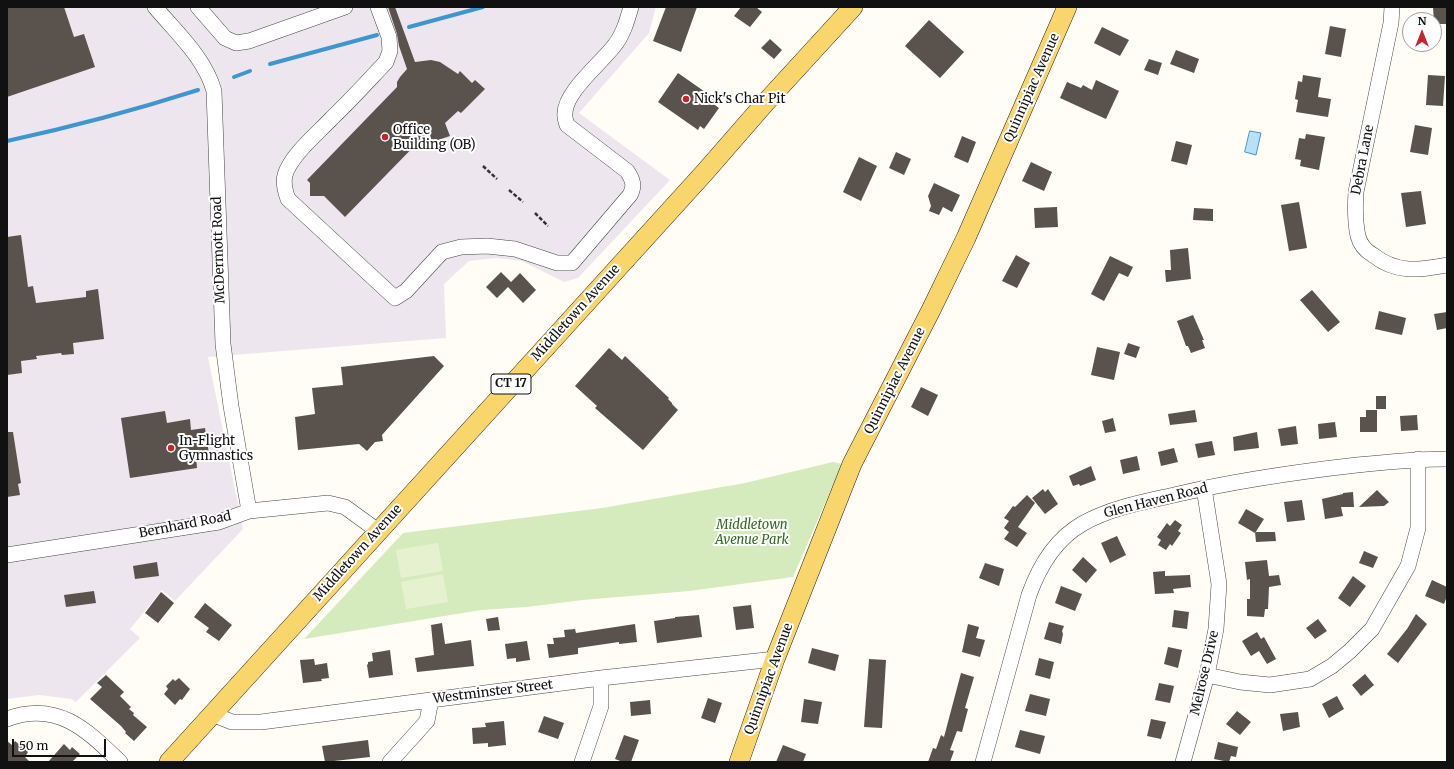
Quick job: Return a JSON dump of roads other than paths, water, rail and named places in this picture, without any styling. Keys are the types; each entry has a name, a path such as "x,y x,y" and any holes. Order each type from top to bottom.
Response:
{"main road":[{"name":"Middletown Avenue","path":"169,762 700,178 766,102 853,7"},
{"name":"Quinnipiac Avenue","path":"739,762 775,660 852,464 966,238 1068,7"}],"street":[{"name":"McDermott Road","path":"155,7 199,59 211,79 214,91 222,344 231,406 250,511"},
{"path":"198,7 225,38 236,43 248,41 345,7"},
{"path":"378,7 389,37 390,51 386,62 333,118 313,136 291,162 285,175 284,190 288,199 395,298 406,291 442,252 461,248 488,246 515,249 556,263 572,262 630,195 634,185 633,180 627,171 567,125 564,112 567,102 577,87 614,46 622,33 631,7"},
{"name":"Debra Lane","path":"1392,7 1391,23 1356,192 1356,219 1359,237 1366,250 1382,263 1403,269 1427,269 1447,266"},
{"path":"1207,675 1240,682 1270,685 1310,679 1332,666 1350,651 1372,629 1408,566 1418,528 1418,459"},
{"name":"Glen Haven Road","path":"982,762 1028,595 1040,568 1051,552 1062,540 1081,524 1101,514 1126,506 1204,488 1312,470 1418,459 1447,459"},
{"name":"Melrose Drive","path":"1183,762 1207,675 1216,629 1219,584 1204,488"},
{"name":"Bernhard Road","path":"7,555 219,522 250,511 328,503 345,507 378,531"},
{"name":"Westminster Street","path":"212,714 232,722 261,722 602,678 775,660"},
{"path":"582,762 601,706 602,678"},
{"path":"390,762 427,721 431,700"},
{"path":"7,719 25,714 43,714 61,718 78,725 94,736 120,762"}],"water":[{"path":"1250,131 1261,133 1256,155 1245,152"}],"waterway":[{"path":"409,27 483,7"},
{"path":"270,64 377,35"},
{"path":"234,77 250,71"},
{"path":"7,141 103,118 198,90"}],"place":[{"name":"Nick's Char Pit","path":"686,99"},
{"name":"Office Building (OB)","path":"385,137"},
{"name":"In-Flight Gymnastics","path":"171,448"}],"park label":[{"name":"Middletown Avenue Park","path":"752,532"}]}
